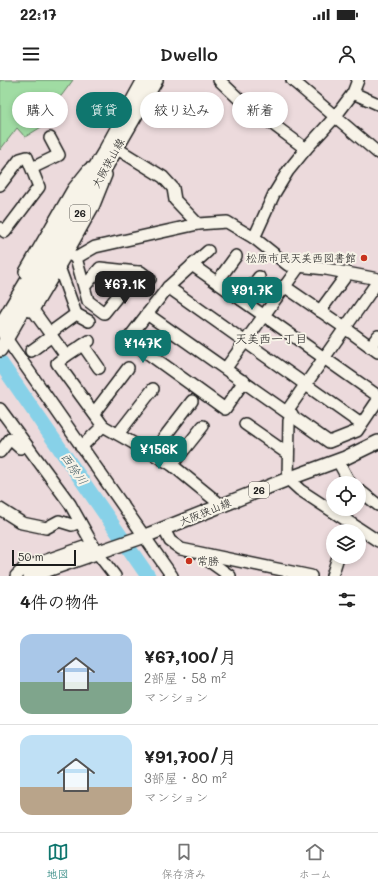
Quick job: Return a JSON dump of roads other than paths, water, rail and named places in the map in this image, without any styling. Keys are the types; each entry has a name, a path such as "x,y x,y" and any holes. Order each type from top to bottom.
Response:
{"main road":[{"name":"大阪狭山線","path":"2,341 111,148 144,80"},
{"name":"大阪狭山線","path":"0,326 111,148 156,80"},
{"name":"大阪狭山線","path":"36,575 164,529 220,505 338,461 378,442"}],"street":[{"path":"219,80 239,99 306,149"},
{"path":"292,80 378,153"},
{"path":"254,238 274,194 306,149 335,117 353,93 358,80"},
{"path":"353,93 378,104"},
{"path":"32,168 59,155 50,138"},
{"path":"111,148 163,178 173,188 175,200 198,224"},
{"path":"111,148 94,205 72,255 88,300 104,313 137,272"},
{"path":"10,298 73,189 111,148"},
{"path":"0,185 20,159 27,157 39,187 5,232 0,228"},
{"path":"66,356 51,334 31,310 58,267 72,255 95,247 198,224 226,222 254,238 288,266 298,268 326,269 378,280 305,384 289,412 288,454 288,479 306,494 378,542"},
{"path":"208,251 168,287 128,339 225,409 244,381"},
{"path":"217,282 236,256"},
{"path":"192,265 378,396"},
{"path":"58,267 76,314 89,321"},
{"path":"84,286 100,268 137,272 150,279"},
{"path":"226,368 298,268"},
{"path":"320,311 348,273"},
{"path":"242,300 259,276"},
{"path":"284,286 374,350 378,336"},
{"path":"168,287 361,424"},
{"path":"31,351 76,314"},
{"path":"147,314 289,412 329,442 357,431 378,400"},
{"path":"2,341 81,448 172,576"},
{"path":"99,368 86,343 53,365 94,413 103,426 153,452 172,465 220,505"},
{"path":"94,413 128,368"},
{"path":"118,434 153,389"},
{"path":"153,452 192,401"},
{"path":"0,409 70,504 115,576"},
{"path":"245,424 288,454"},
{"path":"81,448 103,426"},
{"path":"172,465 203,426"},
{"path":"0,452 10,439 20,448 26,445"},
{"path":"338,461 346,476"},
{"path":"366,496 378,505"},
{"path":"0,509 22,523 46,528 59,521 72,525 80,522"},
{"path":"164,529 170,541 181,549 311,576"},
{"path":"16,576 24,568 84,547"},
{"path":"209,555 209,561 227,575"},
{"path":"332,576 336,564"}],"waterway":[{"name":"西除川","path":"0,362 148,576"}],"place":[{"name":"松原市民天美西図書館","path":"364,258"},
{"name":"常勝","path":"189,561"}],"district":[{"name":"天美西一丁目","path":"271,339"}]}
